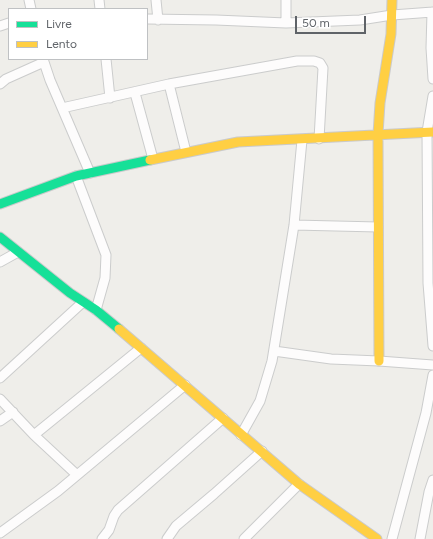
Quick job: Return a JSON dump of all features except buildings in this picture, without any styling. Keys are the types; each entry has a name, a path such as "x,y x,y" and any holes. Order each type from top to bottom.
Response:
{"street":[{"path":"156,0 158,20"},
{"path":"286,0 286,23"},
{"path":"379,360 378,134 380,103 391,34 392,0"},
{"path":"148,20 216,20 286,23 360,20 392,15 432,12 431,48 433,79"},
{"path":"0,84 6,79 43,60 90,173"},
{"path":"106,60 110,98"},
{"path":"62,108 135,93 169,84 297,61 314,61 320,63 323,68 319,138"},
{"path":"169,84 186,152"},
{"path":"135,93 153,159"},
{"path":"433,96 430,132 428,282 433,346"},
{"path":"0,204 76,176 238,142 302,140 378,134 430,132"},
{"path":"241,435 260,401 272,361 294,225 302,140"},
{"path":"76,176 106,256 105,278 96,310"},
{"path":"294,225 378,227"},
{"path":"0,237 70,294 96,310 299,484 377,539"},
{"path":"0,262 18,252"},
{"path":"0,378 83,302"},
{"path":"34,435 141,348"},
{"path":"274,350 331,359 379,360 433,365"},
{"path":"392,539 426,413 433,375"},
{"path":"1,529 58,491 185,385"},
{"path":"0,399 34,435 77,475"},
{"path":"0,421 13,412"},
{"path":"102,539 109,530 118,510 223,418"},
{"path":"167,539 176,526 262,451"},
{"path":"420,539 429,492 433,480"},
{"path":"244,539 299,484"}],"traffic: fast":[{"path":"0,204 76,176 150,160"},
{"path":"0,237 70,293 96,310 119,329"}],"traffic: slow":[{"path":"379,361 378,134 380,103 391,34 392,0"},
{"path":"150,160 238,142 433,132"},
{"path":"119,329 299,484 377,539"}]}
